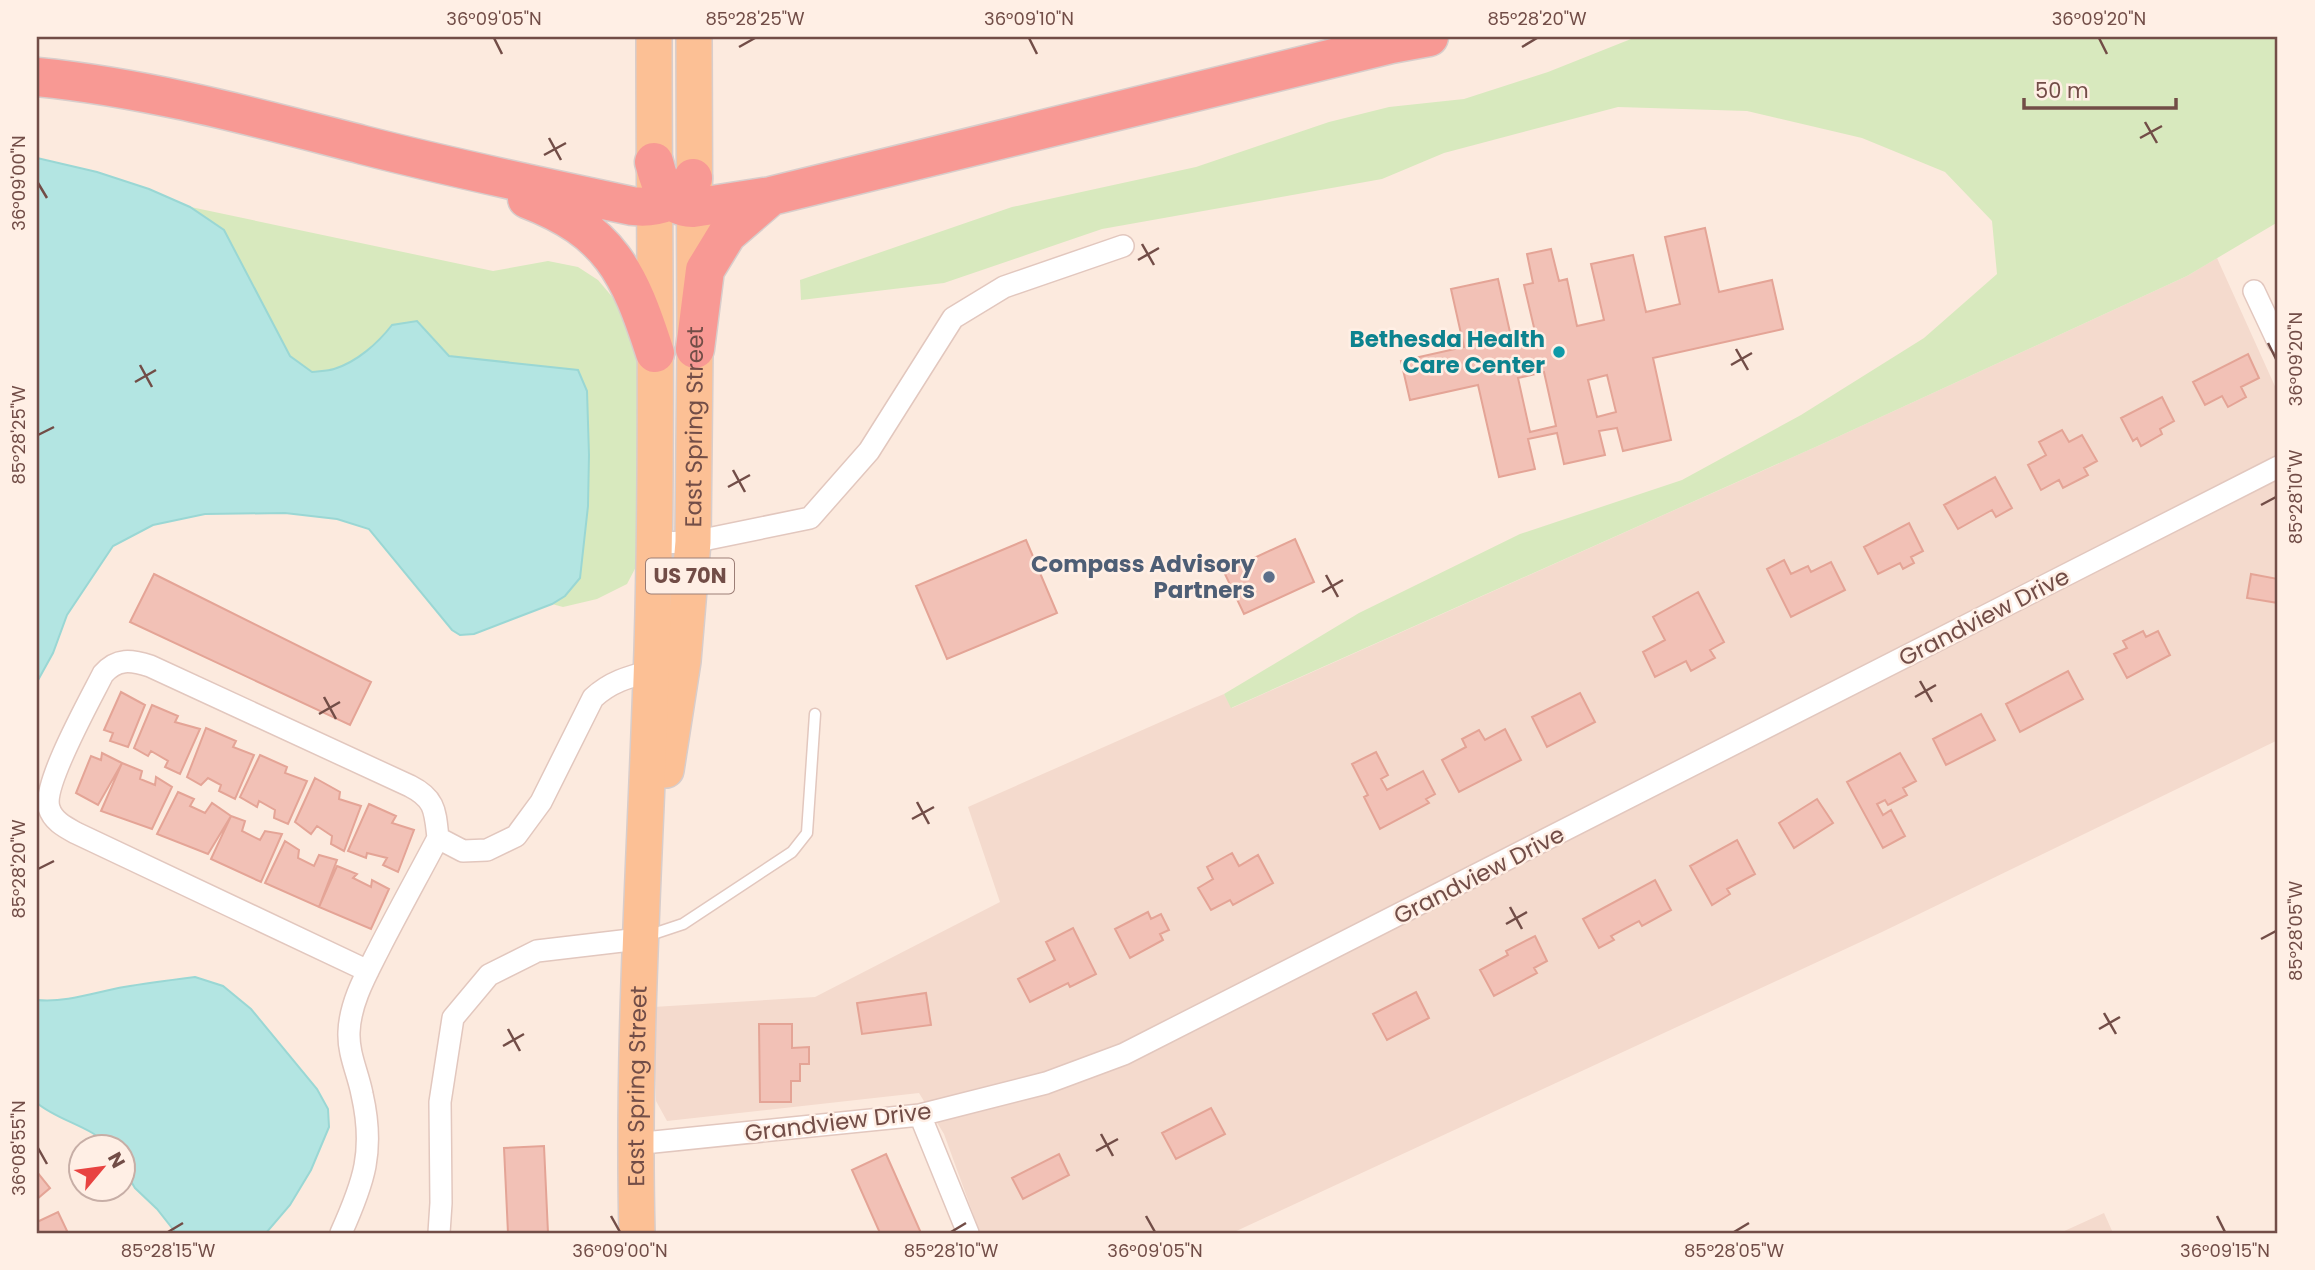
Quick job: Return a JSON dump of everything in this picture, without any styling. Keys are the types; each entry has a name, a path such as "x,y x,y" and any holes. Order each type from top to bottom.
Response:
{"highway":[{"path":"37,77 96,83 222,108 431,162 632,206 678,198 771,196 1391,44 1429,37"},
{"path":"431,162 550,208 589,232 622,271 636,299 654,353"},
{"path":"654,162 662,187 678,198"},
{"path":"695,349 705,270 727,234 771,196"}],"main road":[{"path":"654,37 654,162"},
{"name":"East Spring Street","path":"637,1233 634,1144 639,939 651,671 654,353 678,198 694,37"},
{"name":"East Spring Street","path":"639,939 683,661 693,542 695,349 678,198"}],"street":[{"path":"653,543 693,542 810,518 869,451 953,318 1004,287 1123,246"},
{"path":"2254,291 2278,342"},
{"name":"Grandview Drive","path":"634,1144 920,1115 1046,1083 1124,1054 2278,467"},
{"path":"341,1233 360,1188 368,1159 368,1127 362,1093 349,1050 348,1029 354,1005 368,971 439,838 430,800 410,786 150,666 132,660 110,666 103,674 62,756 47,800 54,818 76,833 368,971"},
{"path":"439,838 463,851 487,850 516,836 541,802 593,698 605,687 619,680 651,671"},
{"path":"439,1233 440,1102 453,1018 489,975 537,951 639,939"},
{"path":"920,1115 968,1233"}],"lane":[{"path":"639,939 683,923 792,852 807,833 815,714"}],"shaded area":[{"path":"2217,258 2278,393 2278,740 1882,932 1232,1233 980,1233 944,1134 919,1093 667,1121 656,1101 653,1007 815,997 1000,902 968,807 1224,694 1232,708 1820,445 2187,276"},
{"path":"2104,1213 2113,1233 2060,1233"}],"green space":[{"path":"1636,37 2278,37 2278,222 2187,276 1820,445 1231,708 1224,694 1359,613 1520,534 1682,480 1801,415 1924,338 1997,274 1992,221 1945,172 1862,138 1747,111 1618,107 1444,153 1382,179 1102,229 944,283 801,300 800,280 1012,207 1196,167 1329,122 1389,107 1464,99 1548,72"},
{"path":"186,206 493,271 548,261 578,267 598,280 625,312 638,352 638,563 627,584 597,599 563,607 552,604 565,596 580,578 588,506 587,391 578,370 449,356 417,321 392,325 366,351 343,366 312,372 290,356 224,230"}],"water":[{"path":"37,158 97,172 149,189 190,207 224,230 290,356 312,372 343,366 366,351 392,325 417,321 449,356 578,370 587,391 589,455 588,506 580,578 565,596 552,604 474,634 460,635 452,630 369,529 337,519 285,513 205,514 153,525 113,546 67,615 53,653 37,682"},
{"path":"195,977 223,986 251,1009 317,1089 328,1109 329,1127 311,1170 290,1205 266,1233 176,1233 136,1189 136,1134 94,1134 37,1103 37,1000 70,999 124,987"}],"building":[{"name":"Bethesda Health Care Center","path":"1705,228 1719,292 1772,280 1783,329 1653,358 1671,440 1623,451 1617,428 1599,431 1605,455 1564,464 1557,433 1528,439 1535,469 1499,477 1478,385 1410,400 1401,361 1464,347 1451,289 1498,279 1512,341 1536,336 1524,285 1533,283 1527,254 1551,249 1559,281 1567,279 1577,326 1604,320 1591,264 1633,255 1646,312 1680,304 1665,237","holes":["1544,372 1556,426 1530,432 1518,378","1607,375 1616,412 1597,417 1588,380"]},
{"path":"2248,354 2259,378 2241,387 2246,397 2228,407 2222,396 2205,405 2193,382"},
{"path":"2162,397 2174,421 2160,429 2162,434 2141,446 2137,438 2133,441 2121,418"},
{"path":"2062,430 2069,442 2082,435 2097,461 2084,468 2088,475 2063,488 2059,480 2041,490 2028,465 2046,455 2039,442"},
{"path":"1995,477 2012,508 1996,517 1992,510 1958,529 1944,505"},
{"path":"1909,523 1923,551 1911,557 1914,563 1903,569 1900,563 1878,574 1864,547"},
{"name":"Compass Advisory Partners","path":"1295,539 1314,582 1244,614 1224,572"},
{"path":"1026,540 1057,613 947,659 916,586"},
{"path":"1784,560 1791,574 1808,566 1811,572 1831,562 1845,590 1791,617 1767,569"},
{"path":"154,574 371,682 350,725 130,622"},
{"path":"2251,574 2278,579 2278,603 2247,598"},
{"path":"1698,592 1724,642 1710,650 1715,658 1691,671 1686,661 1655,677 1643,652 1665,640 1653,617"},
{"path":"2143,631 2146,637 2158,631 2170,655 2127,678 2114,654 2127,648 2123,641"},
{"path":"2068,671 2083,699 2020,732 2006,704"},
{"path":"121,692 145,705 128,747 110,741 113,733 104,730"},
{"path":"1580,693 1595,722 1547,747 1532,717"},
{"path":"152,705 178,716 175,722 200,729 180,774 165,767 168,761 151,751 148,756 134,748"},
{"path":"1981,714 1995,740 1946,765 1933,739"},
{"path":"206,728 236,741 233,747 254,755 235,799 219,791 221,785 208,778 201,785 187,777"},
{"path":"1505,729 1521,760 1459,792 1442,760 1466,747 1462,739 1479,730 1485,740"},
{"path":"1376,752 1388,775 1381,779 1387,790 1423,771 1435,794 1426,799 1429,803 1380,829 1364,797 1368,795 1352,764"},
{"path":"102,753 122,763 98,805 76,793 91,756 101,760"},
{"path":"1900,753 1916,781 1903,788 1907,795 1888,805 1885,800 1877,804 1883,815 1891,810 1905,836 1883,848 1847,782"},
{"path":"260,755 287,767 285,773 307,781 288,824 274,818 275,810 259,801 257,807 240,797"},
{"path":"122,763 142,771 140,779 155,785 156,777 172,787 152,829 101,811"},
{"path":"315,778 340,792 339,799 361,806 344,851 331,844 332,836 317,826 311,834 295,822"},
{"path":"178,792 194,799 190,806 205,813 212,803 231,816 208,854 157,834"},
{"path":"1817,799 1833,823 1794,848 1779,823"},
{"path":"369,804 396,816 392,823 414,830 398,872 383,865 387,858 367,853 366,858 348,851"},
{"path":"231,816 245,821 242,831 260,840 265,831 282,834 261,882 211,859"},
{"path":"1737,840 1755,874 1727,889 1730,894 1712,905 1690,866"},
{"path":"285,841 299,850 298,858 314,866 319,855 337,860 319,907 265,883"},
{"path":"1232,853 1239,866 1258,855 1273,883 1233,905 1230,900 1211,910 1198,888 1213,879 1207,867"},
{"path":"337,866 357,874 353,878 371,887 372,880 389,889 371,929 319,907"},
{"path":"1655,880 1671,910 1642,926 1639,921 1611,936 1614,940 1599,948 1583,919"},
{"path":"1148,912 1151,919 1161,914 1169,930 1160,934 1163,940 1130,958 1115,929"},
{"path":"1073,928 1096,974 1070,987 1068,983 1030,1002 1018,979 1055,960 1046,942"},
{"path":"1535,936 1547,961 1534,968 1537,973 1494,996 1480,970 1508,955 1506,951"},
{"path":"1416,992 1429,1018 1387,1040 1373,1014"},
{"path":"926,993 931,1025 862,1034 857,1003"},
{"path":"759,1024 792,1024 792,1048 809,1047 809,1064 800,1064 800,1081 791,1081 791,1102 760,1102"},
{"path":"1211,1108 1225,1134 1176,1159 1162,1133"},
{"path":"544,1146 548,1233 508,1233 504,1148"},
{"path":"886,1154 921,1233 880,1233 852,1170"},
{"path":"1059,1154 1069,1175 1023,1199 1012,1178"},
{"path":"37,1172 50,1188 37,1199"},
{"path":"58,1212 68,1233 37,1233 37,1222"}],"place":[{"name":"Bethesda Health Care Center","path":"1559,352"},
{"name":"Compass Advisory Partners","path":"1269,577"}]}
